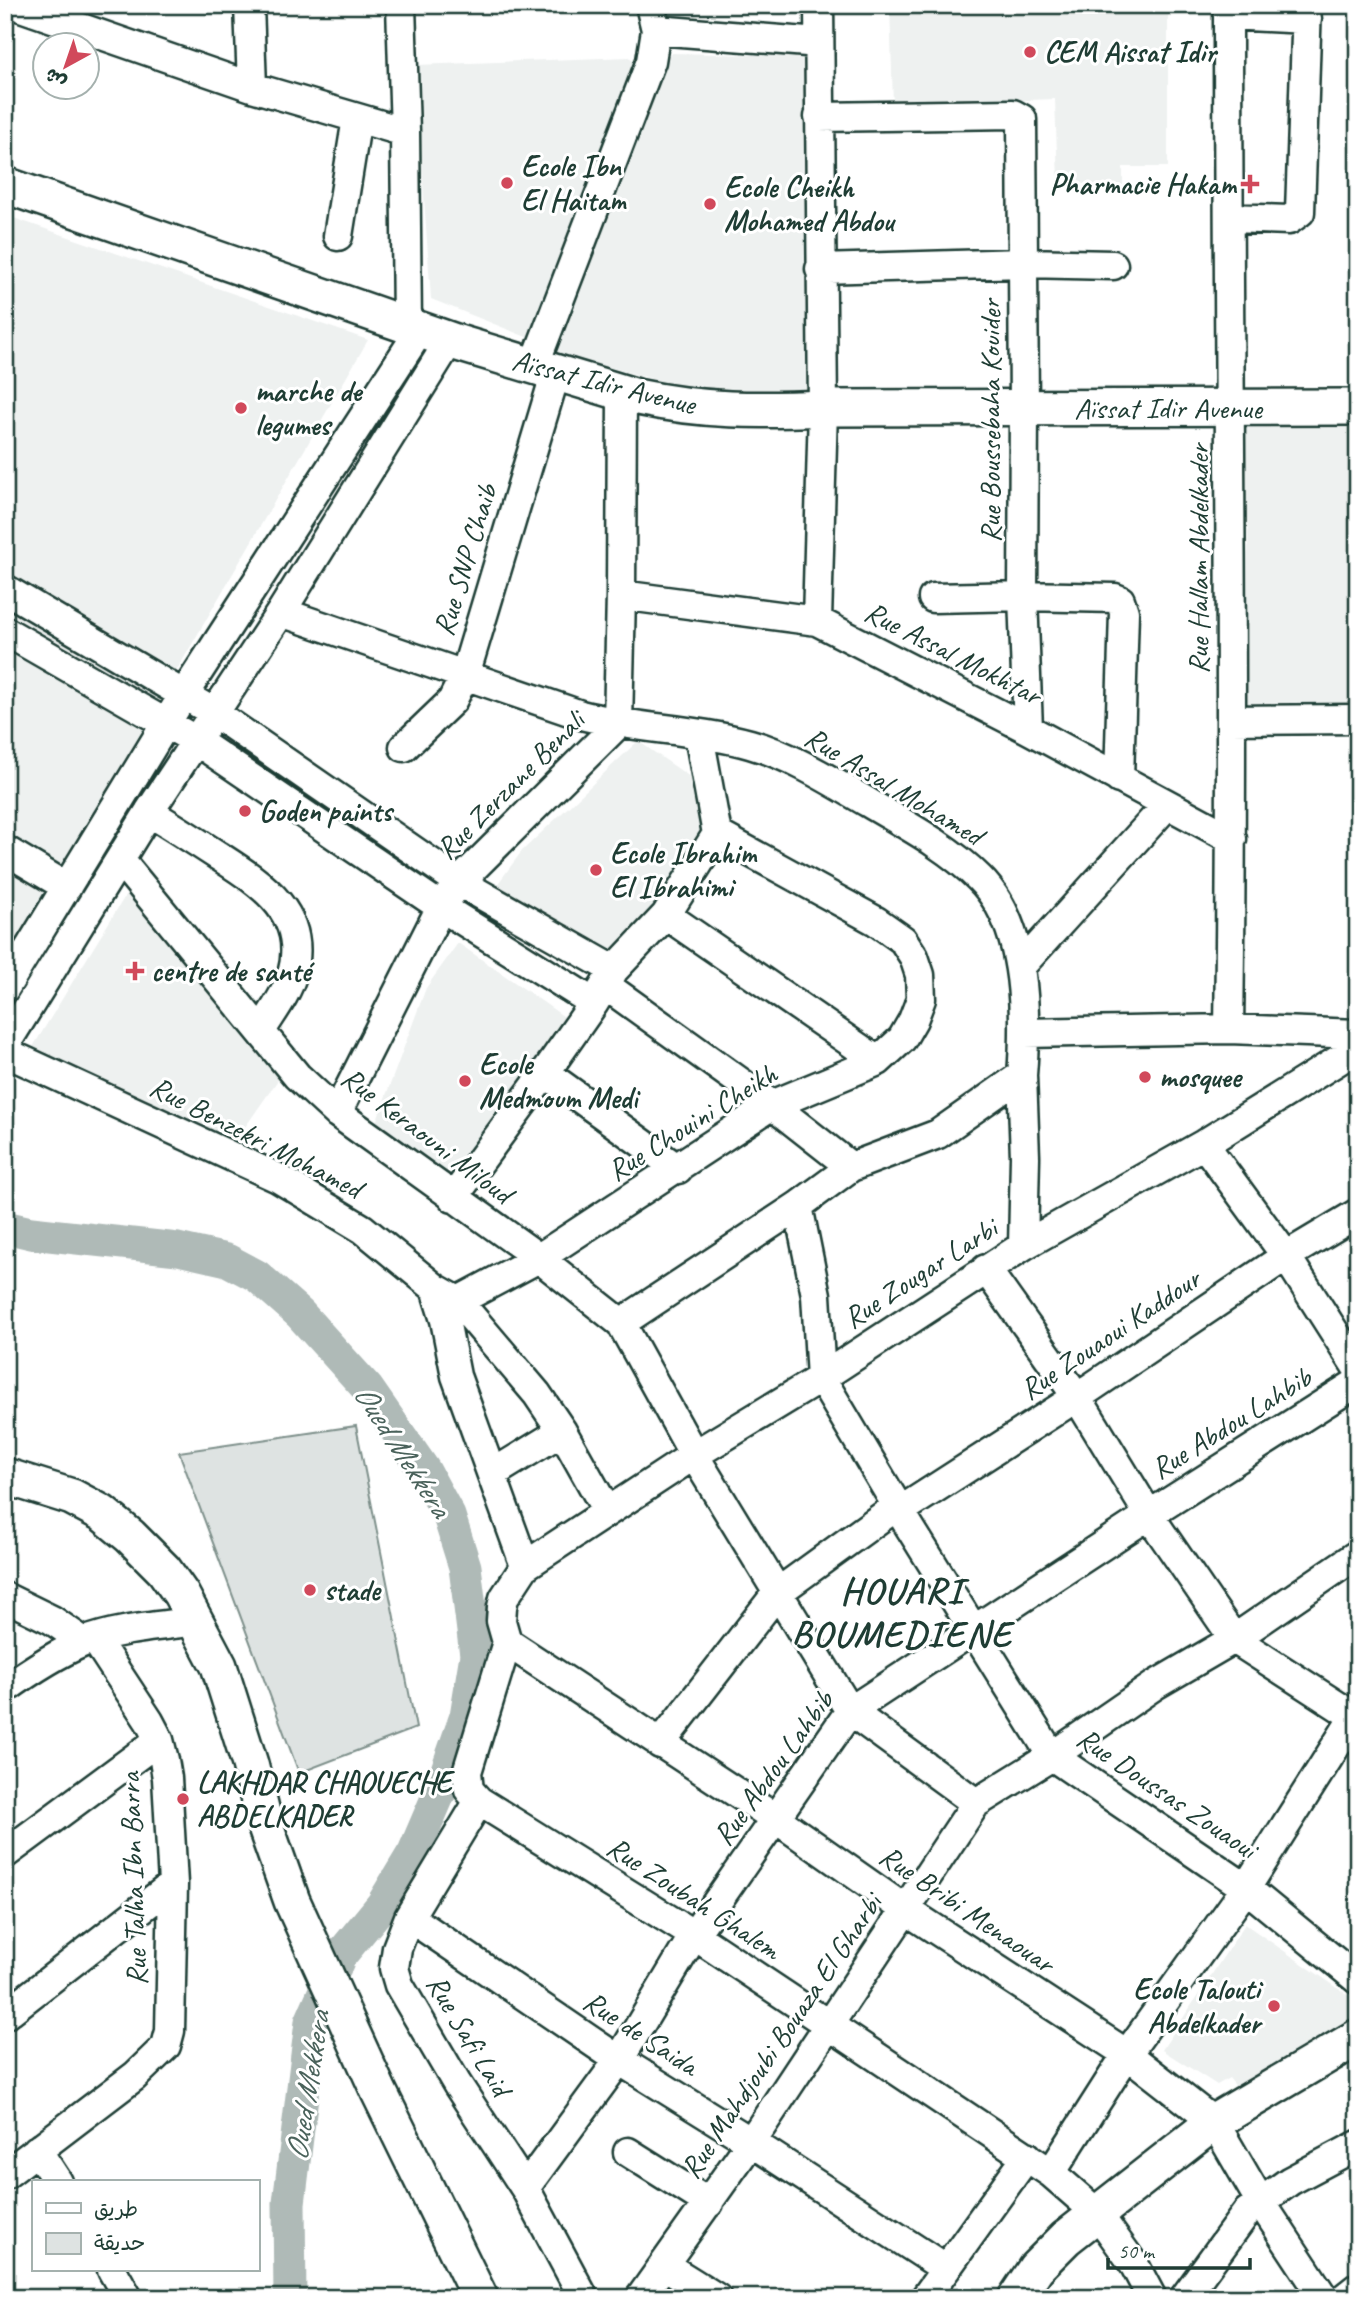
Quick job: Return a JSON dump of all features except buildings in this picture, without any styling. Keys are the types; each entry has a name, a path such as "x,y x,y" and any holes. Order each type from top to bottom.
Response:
{"main road":[{"name":"Aïssat Idir Avenue","path":"5,185 426,332 622,393 666,403 744,411 823,408 1358,407"},
{"path":"5,1476 72,1497 102,1513 164,1570 196,1621 219,1666 235,1712 265,1825 292,1901 379,2092 480,2298"},
{"path":"1016,2298 1036,2268 1066,2238 1214,2122 1358,2037"}],"street":[{"path":"16,5 252,87 405,132"},
{"path":"249,5 252,87"},
{"path":"5,1045 149,812 281,612 426,332 405,132 401,5"},
{"path":"817,621 823,408 819,5"},
{"path":"1228,10 1307,12 1300,212 1289,220 1230,218"},
{"name":"Rue Hallam Abdelkader","path":"1228,10 1231,407 1229,1029"},
{"path":"653,18 819,43"},
{"name":"Rue SNP Chaib","path":"404,747 452,701 465,676 545,369 651,61 653,18"},
{"name":"Rue Boussebaha Kouider","path":"819,117 1018,114 1023,122 1023,596 1028,729"},
{"path":"338,236 357,118"},
{"path":"820,269 1024,263 1113,265"},
{"path":"5,988 184,694 426,332"},
{"name":"Rue Zerzane Benali","path":"337,1113 441,907 459,882 618,724 622,393"},
{"path":"6,593 214,712 772,1105 852,1167"},
{"name":"Rue Assal Mokhtar","path":"621,595 817,621 1028,729 1231,839"},
{"path":"933,598 1115,598 1123,605 1119,779"},
{"name":"Rue Assal Mohamed","path":"281,612 581,715 618,724 699,734 749,744 777,754 890,815 950,854 980,879 1006,920 1020,967 1025,1033 1022,1076 1025,1157 1023,1245"},
{"path":"5,631 195,740 441,907 605,986"},
{"path":"1231,720 1358,719"},
{"path":"453,1198 605,986 666,915 717,834 699,734"},
{"path":"1020,967 1167,805"},
{"path":"149,812 252,877 273,894 284,910 295,935 292,977 261,1031"},
{"name":"Rue Chouini Cheikh","path":"446,1295 539,1258 772,1105 878,1061 902,1039 921,999 920,975 914,957 903,940 876,920 717,834"},
{"path":"5,850 67,887"},
{"name":"Rue Keraouni Miloud","path":"120,860 297,1076 337,1113 539,1258 621,1323 694,1455 850,1711"},
{"path":"666,915 878,1061"},
{"path":"1025,1033 1229,1029 1358,1034"},
{"name":"Rue Zougar Larbi","path":"525,1566 694,1455 821,1378 1023,1245 1205,1144 1358,1048"},
{"name":"Rue Benzekri Mohamed","path":"5,1052 278,1178 363,1229 446,1295 526,1379 562,1431 607,1511"},
{"path":"545,1073 678,1169"},
{"path":"621,1323 852,1167 938,1134 1022,1076"},
{"path":"1205,1144 1286,1256 1358,1369"},
{"path":"798,1206 816,1295 821,1378"},
{"name":"Rue Zouaoui Kaddour","path":"660,1744 777,1592 899,1508 1077,1397 1286,1256 1358,1213"},
{"path":"986,1269 1077,1397 1149,1515 1234,1639 1356,1716 1246,1888 1127,2054 1051,2173"},
{"path":"446,1295 445,1320 456,1377 525,1566 502,1607 501,1622 507,1642 467,1772 469,1790 479,1801"},
{"name":"Rue Doussas Zouaoui","path":"821,1378 1052,1756 1246,1888 1358,1980"},
{"name":"Rue Abdou Lahbib","path":"525,2188 619,2060 694,1935 850,1711 1358,1382"},
{"path":"492,1474 562,1431"},
{"name":"Rue Mahdjoubi Bouaza El Gharbi","path":"640,2298 751,2142 976,1803 1052,1756 1155,1685 1234,1639 1358,1554"},
{"path":"5,1597 89,1640"},
{"path":"5,1689 30,1671 89,1640 196,1621"},
{"name":"Rue Talha Ibn Barra","path":"5,2175 135,2076 166,2046 170,2031 173,1884 167,1778 159,1740 144,1713 89,1640"},
{"name":"Rue Bribi Menaouar","path":"507,1642 775,1818 906,1910 1127,2054 1214,2122 1260,2201 1324,2298"},
{"path":"850,1711 976,1803"},
{"path":"5,1854 159,1740"},
{"name":"Rue Safi Laid","path":"479,1801 409,1917 397,1948 394,1968 399,1985 457,2084 525,2188 584,2298"},
{"name":"Rue Zoubah Ghalem","path":"479,1801 694,1935 1051,2173 1097,2213 1135,2266 1152,2298"},
{"path":"5,2015 173,1884"},
{"name":"Rue de Saida","path":"409,1917 619,2060 946,2269"},
{"path":"1184,2298 1247,2212 1260,2201 1324,2162 1358,2145"},
{"path":"37,2150 57,2180"},
{"path":"628,2152 709,2203"},
{"path":"925,2298 1027,2156"},
{"path":"664,2265 717,2298"},
{"path":"113,2272 128,2298"},
{"path":"1344,2298 1358,2287"}],"shaded area":[{"name":"CEM Aissat Idir","path":"890,5 1168,5 1168,167 1123,167 1123,191 1098,190 1081,183 1058,181 1055,99 893,105"},
{"name":"Ecole Cheikh Mohamed Abdou","path":"671,53 806,56 810,392 710,391 667,383 554,352"},
{"name":"Ecole Ibn El Haitam","path":"630,57 636,68 529,338 431,299 415,65"},
{"path":"5,215 368,340 5,967"},
{"path":"1358,425 1358,711 1238,713 1248,539 1243,428"},
{"name":"Ecole Ibrahim El Ibrahimi","path":"638,741 693,779 703,810 704,844 612,972 494,889 522,851"},
{"name":"centre de santé","path":"127,893 280,1077 234,1143 31,1050"},
{"name":"Ecole Medmoum Medi","path":"458,943 573,1023 462,1195 372,1133 426,988"},
{"name":"Ecole Talouti Abdelkader","path":"1245,1924 1358,2002 1358,2011 1345,2030 1243,2095 1229,2078 1217,2085 1162,2050"}],"green space":[{"name":"stade","path":"356,1426 416,1728 299,1773 179,1452"}],"waterway":[{"name":"Oued Mekkera","path":"5,1227 31,1233 178,1249 227,1260 257,1276 300,1314 367,1388 424,1470 449,1516 465,1567 476,1655 466,1716 438,1796 414,1852 382,1905 340,1956 311,2022 289,2203 290,2298"}],"place":[{"name":"CEM Aissat Idir","path":"1030,52"},
{"name":"Ecole Ibn El Haitam","path":"507,183"},
{"name":"Pharmacie Hakam","path":"1250,184"},
{"name":"Ecole Cheikh Mohamed Abdou","path":"710,204"},
{"name":"marche de legumes","path":"241,408"},
{"name":"Goden paints","path":"245,811"},
{"name":"Ecole Ibrahim El Ibrahimi","path":"596,870"},
{"name":"centre de santé","path":"135,971"},
{"name":"mosquee","path":"1145,1077"},
{"name":"Ecole Medmoum Medi","path":"465,1081"},
{"name":"stade","path":"310,1590"},
{"name":"LAKHDAR CHAOUECHE ABDELKADER","path":"183,1799"},
{"name":"Ecole Talouti Abdelkader","path":"1274,2006"}],"district":[{"name":"HOUARI BOUMEDIENE","path":"902,1612"}]}
